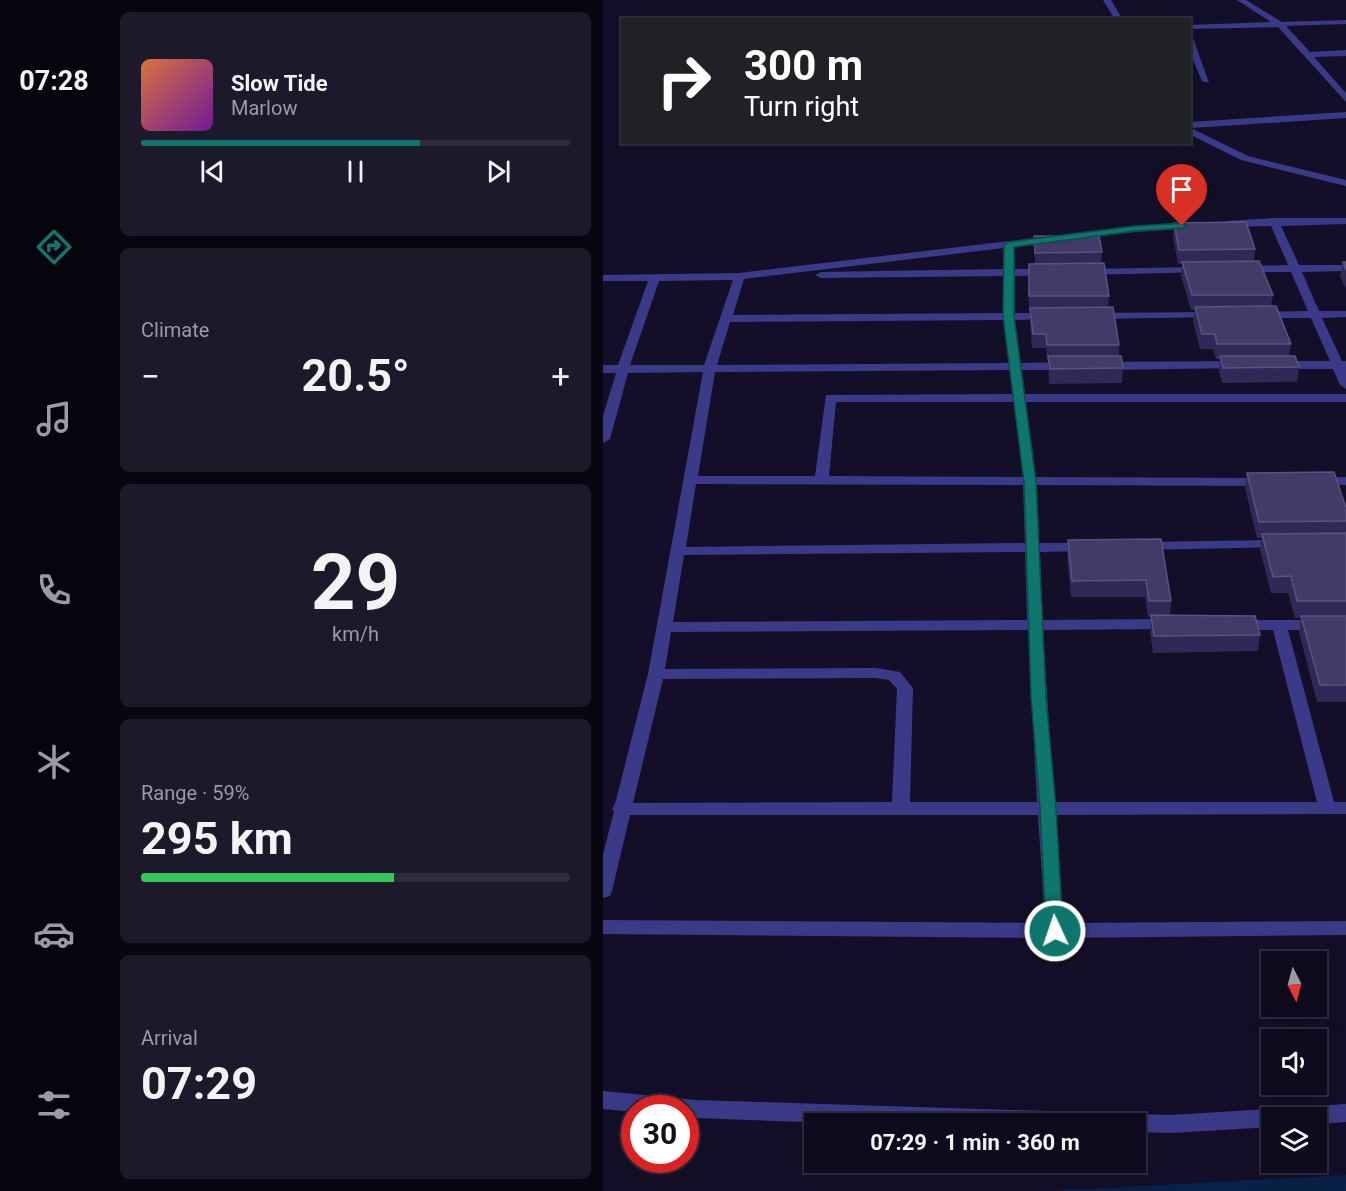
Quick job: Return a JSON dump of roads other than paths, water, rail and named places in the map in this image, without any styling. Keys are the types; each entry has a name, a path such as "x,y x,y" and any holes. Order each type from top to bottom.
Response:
{"street":[{"path":"1107,0 1118,18"},
{"path":"1241,0 1280,24 1346,99"},
{"path":"1191,27 1346,22"},
{"path":"1191,43 1206,81"},
{"path":"1308,55 1346,53"},
{"path":"1328,80 1346,79"},
{"path":"1191,125 1346,115"},
{"path":"1191,131 1209,143 1261,163 1346,183"},
{"path":"739,276 1135,229 1274,221 1346,221"},
{"path":"1274,221 1315,314 1342,365 1346,385"},
{"path":"1009,245 1009,316 1030,482 1035,624 1055,931"},
{"path":"1235,269 1346,268"},
{"path":"603,278 1212,270"},
{"path":"603,891 621,809 657,674 710,366 739,276"},
{"path":"603,440 623,368 655,277"},
{"path":"724,318 1346,314"},
{"path":"603,369 710,366 1342,365"},
{"path":"822,479 830,398 1346,398"},
{"path":"690,480 1276,482"},
{"path":"1299,482 1346,481"},
{"path":"1130,546 1298,544"},
{"path":"677,550 1106,546"},
{"path":"664,627 1186,624"},
{"path":"1221,624 1346,625"},
{"path":"1279,625 1327,808"},
{"path":"657,674 876,674 894,676 905,688 901,808"},
{"path":"621,809 1346,808"},
{"path":"603,927 1055,931 1346,928"},
{"path":"603,1100 696,1109 1171,1124 1346,1113"}],"water":[{"path":"1346,1175 1346,1191 1050,1191"}]}
